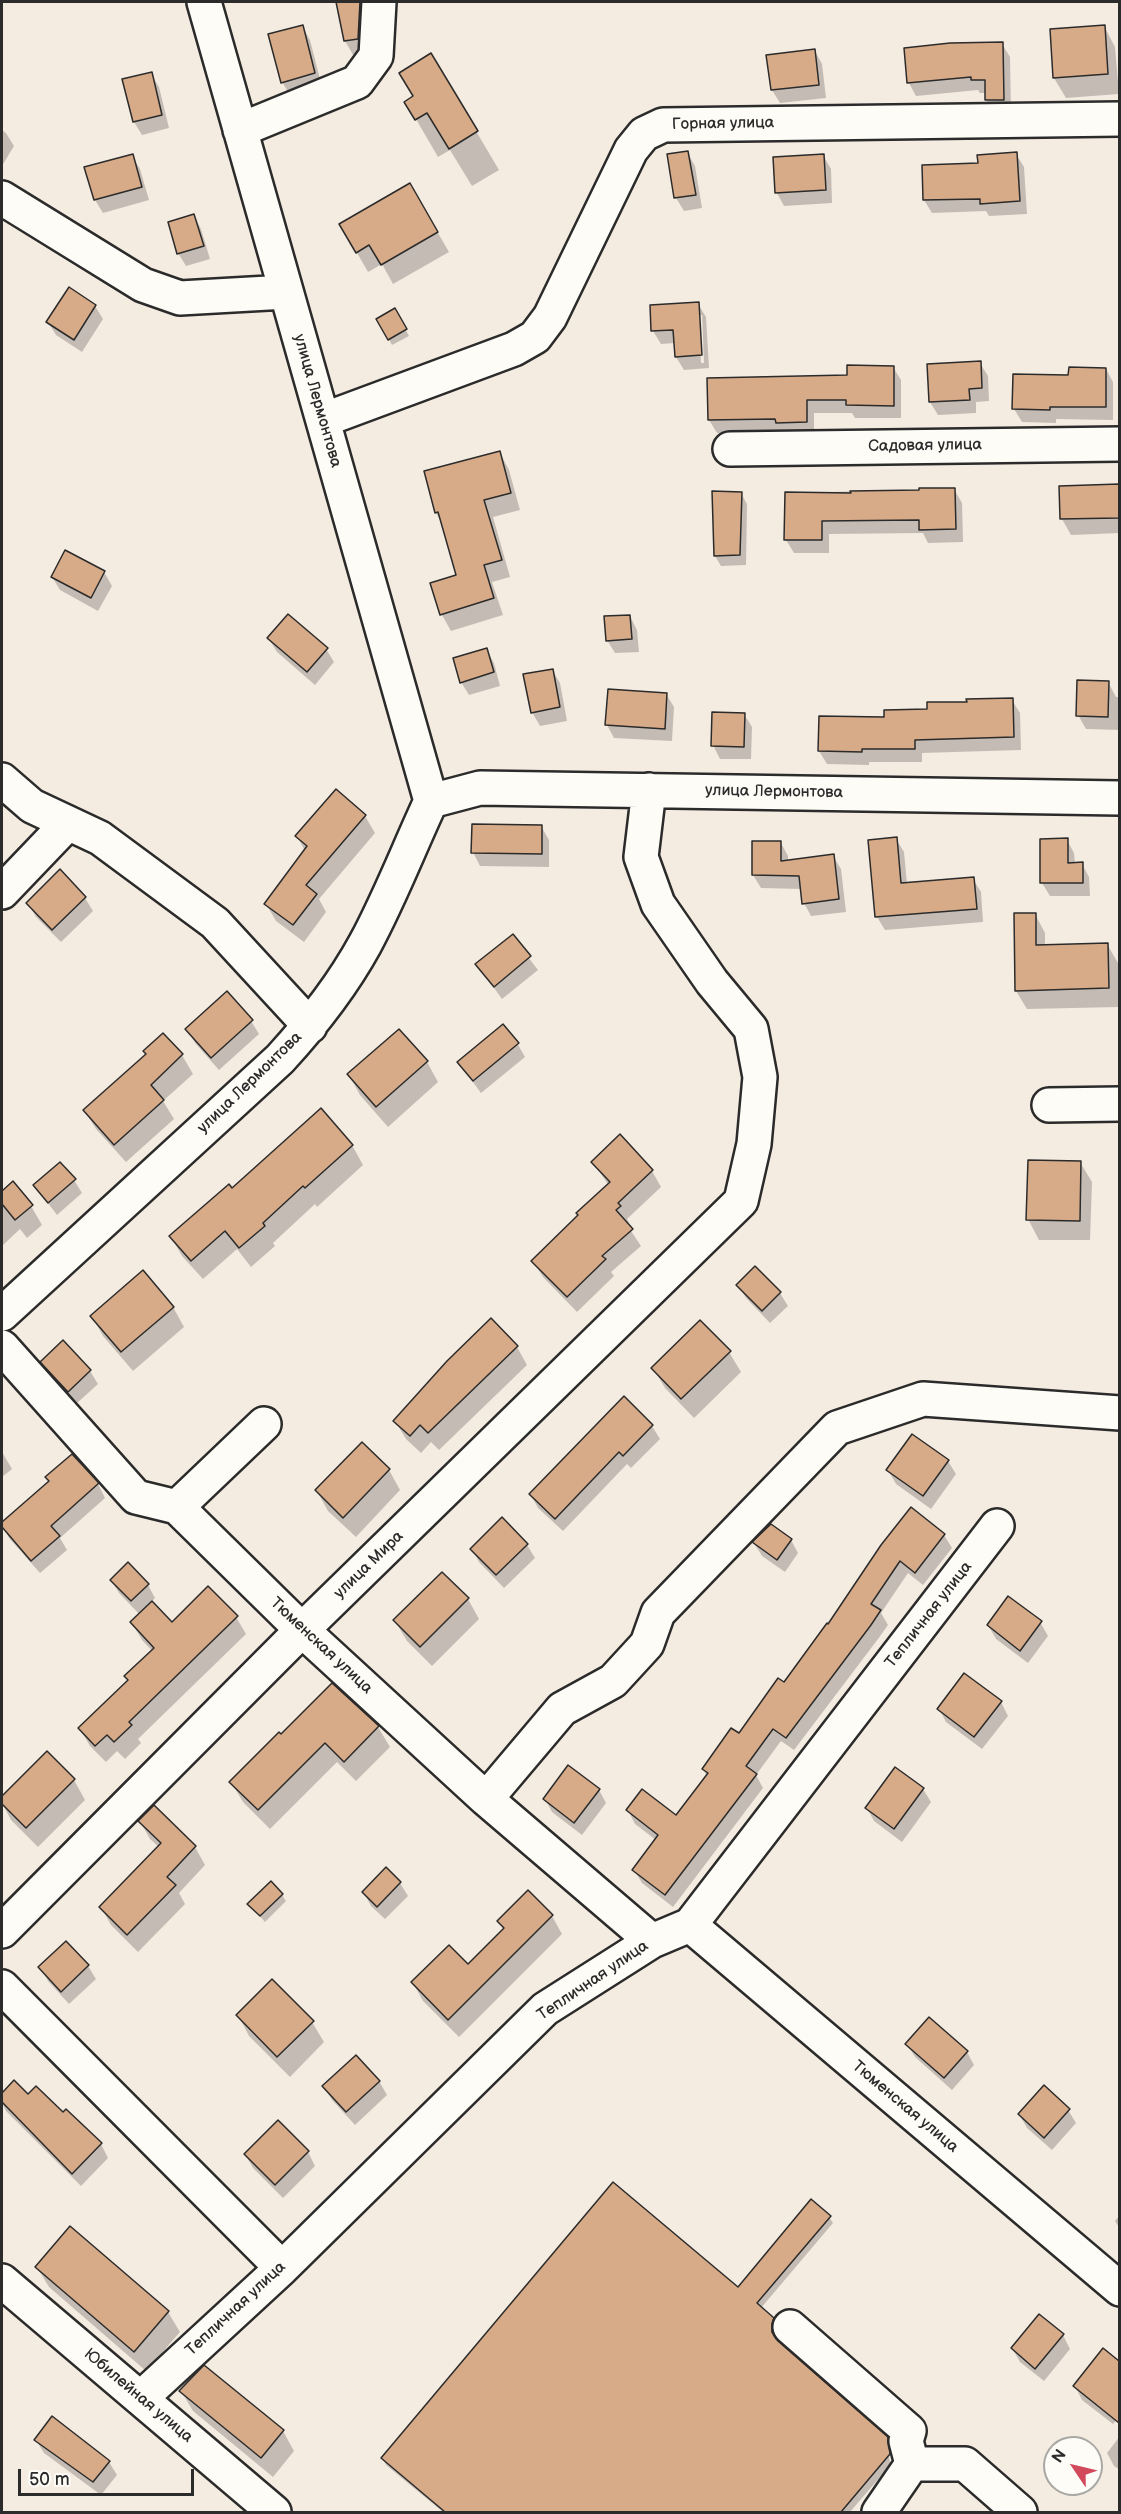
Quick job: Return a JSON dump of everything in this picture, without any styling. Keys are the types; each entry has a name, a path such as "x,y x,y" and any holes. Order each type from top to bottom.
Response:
{"street":[{"name":"улица Лермонтова","path":"2,1314 280,1059 310,1026 332,997 365,943 431,801 204,2"},
{"path":"240,130 357,82 376,56 379,2"},
{"name":"Горная улица","path":"323,420 514,349 535,337 550,317 631,150 644,134 663,125 1119,119"},
{"path":"2,198 143,285 180,298 286,292"},
{"name":"Садовая улица","path":"730,449 1119,444"},
{"path":"2,780 32,807 100,838 215,923 310,1026"},
{"name":"улица Лермонтова","path":"431,801 480,788 1119,798"},
{"name":"улица Мира","path":"2,1931 302,1630 741,1202 754,1144 760,1077 751,1029 712,982 658,904 640,857 649,790"},
{"path":"2,892 68,823"},
{"path":"1049,1105 1119,1104"},
{"path":"2,1347 136,1497 177,1507 264,1424"},
{"path":"486,1799 562,1709 614,1681 647,1644 658,1613 837,1428 923,1399 1119,1413"},
{"name":"Тюменская улица","path":"177,1507 302,1630 486,1799 652,1941"},
{"name":"Тепличная улица","path":"141,2398 282,2268 545,2009 652,1941 690,1925 997,1526"},
{"name":"Тюменская улица","path":"690,1925 1119,2289"},
{"path":"2,1987 282,2268"},
{"name":"Юбилейная улица","path":"2,2281 274,2512"},
{"path":"790,2327 909,2431 906,2441 912,2464 879,2512"},
{"path":"912,2464 965,2464 1020,2512"}],"building":[{"path":"336,2 360,2 358,39 344,41"},
{"path":"303,25 315,73 281,83 268,34"},
{"path":"1105,25 1108,74 1053,78 1050,29"},
{"path":"1003,42 1004,100 985,100 985,80 971,80 971,77 907,83 904,48 950,43"},
{"path":"815,49 819,85 771,90 766,55"},
{"path":"431,53 478,131 449,149 427,113 415,120 404,102 413,96 399,73"},
{"path":"152,72 162,115 133,122 122,79"},
{"path":"688,151 696,195 674,198 667,154"},
{"path":"1017,152 1020,201 980,204 980,199 923,200 922,165 978,163 977,155"},
{"path":"133,154 142,187 94,200 84,167"},
{"path":"824,154 826,190 775,193 773,157"},
{"path":"410,183 438,232 381,265 369,245 356,253 339,224"},
{"path":"194,214 204,246 177,254 168,222"},
{"path":"69,287 96,305 74,340 46,322"},
{"path":"699,302 702,355 675,357 673,330 651,331 650,305"},
{"path":"395,308 407,329 388,340 376,319"},
{"path":"981,361 982,388 969,389 970,400 929,402 927,364"},
{"path":"847,365 894,366 894,406 846,405 846,400 807,400 807,422 776,423 775,419 708,420 707,378 847,375"},
{"path":"1069,367 1106,368 1106,407 1050,407 1050,410 1012,409 1013,374 1068,375"},
{"path":"500,451 511,493 484,500 502,560 484,565 494,598 440,615 430,583 456,575 438,512 435,513 424,471"},
{"path":"1119,484 1119,518 1060,519 1059,486"},
{"path":"919,488 955,488 956,529 919,530 919,520 822,521 822,540 784,540 785,492 851,493 850,491 919,490"},
{"path":"712,491 742,492 740,555 714,556"},
{"path":"65,550 105,571 91,598 51,577"},
{"path":"288,614 328,648 307,672 267,638"},
{"path":"630,615 632,639 606,641 604,616"},
{"path":"487,648 494,672 460,683 453,658"},
{"path":"553,669 560,707 531,713 523,674"},
{"path":"1077,680 1109,681 1108,717 1076,716"},
{"path":"608,689 667,693 665,729 605,725"},
{"path":"1013,698 1014,737 915,740 915,749 862,749 862,752 818,751 819,716 884,717 884,710 927,709 927,702 967,702 966,699"},
{"path":"712,712 745,713 744,747 711,746"},
{"path":"336,789 366,815 306,885 317,894 293,925 264,904 307,846 295,836"},
{"path":"472,824 542,825 542,854 471,853"},
{"path":"897,837 901,883 974,877 977,909 875,917 868,840"},
{"path":"1068,838 1068,863 1083,862 1083,883 1040,883 1040,839"},
{"path":"752,841 781,841 781,861 834,854 839,899 802,904 799,876 752,875"},
{"path":"60,869 86,897 52,930 26,903"},
{"path":"1014,913 1036,913 1036,945 1108,943 1109,988 1015,991"},
{"path":"513,934 531,956 494,987 475,964"},
{"path":"227,991 253,1020 211,1058 185,1029"},
{"path":"503,1024 519,1043 473,1081 457,1062"},
{"path":"399,1029 428,1061 376,1107 347,1074"},
{"path":"163,1033 183,1054 151,1085 164,1100 114,1145 83,1110 146,1054 143,1051"},
{"path":"321,1108 353,1145 305,1188 303,1186 263,1223 265,1226 239,1248 225,1231 191,1261 169,1236 229,1184 232,1188"},
{"path":"620,1134 653,1170 618,1203 621,1206 616,1210 633,1229 602,1256 606,1259 567,1297 531,1261 578,1215 576,1213 610,1182 591,1162"},
{"path":"1028,1160 1081,1161 1080,1221 1026,1220"},
{"path":"60,1162 76,1179 48,1203 33,1185"},
{"path":"13,1181 33,1205 15,1220 2,1204 2,1191"},
{"path":"755,1266 781,1292 762,1311 736,1285"},
{"path":"143,1270 174,1307 121,1352 90,1316"},
{"path":"491,1318 518,1346 428,1433 420,1425 410,1436 393,1421 447,1361"},
{"path":"700,1320 731,1351 681,1399 651,1368"},
{"path":"63,1340 91,1370 68,1392 40,1362"},
{"path":"624,1396 653,1425 623,1456 619,1452 555,1519 529,1494"},
{"path":"912,1434 949,1460 923,1496 886,1470"},
{"path":"362,1442 390,1469 343,1518 315,1490"},
{"path":"72,1454 99,1483 51,1526 60,1536 31,1561 2,1527 2,1522 49,1481 45,1477"},
{"path":"911,1507 945,1534 915,1573 900,1561 871,1604 881,1610 871,1625 786,1738 773,1729 746,1766 757,1774 665,1895 632,1870 658,1835 626,1810 642,1789 676,1815 708,1773 702,1769 731,1728 739,1733 778,1678 784,1682 828,1624 881,1545"},
{"path":"502,1517 528,1544 496,1575 470,1549"},
{"path":"771,1524 792,1539 777,1560 752,1542"},
{"path":"128,1562 149,1584 131,1601 110,1580"},
{"path":"442,1572 469,1598 420,1647 393,1620"},
{"path":"208,1586 238,1616 129,1722 132,1725 114,1742 107,1735 95,1746 78,1728 128,1680 124,1676 154,1648 130,1622 152,1601 172,1622"},
{"path":"1008,1596 1042,1621 1020,1651 987,1625"},
{"path":"964,1673 1002,1701 974,1737 937,1709"},
{"path":"332,1683 379,1726 344,1762 325,1743 258,1810 229,1782"},
{"path":"47,1751 75,1779 26,1828 2,1804 2,1796"},
{"path":"568,1765 600,1789 574,1823 543,1799"},
{"path":"895,1767 924,1788 894,1829 865,1808"},
{"path":"154,1805 196,1846 167,1877 176,1885 127,1935 99,1907 161,1843 138,1821"},
{"path":"386,1867 401,1882 377,1907 362,1892"},
{"path":"271,1881 283,1894 260,1916 247,1904"},
{"path":"528,1890 553,1915 448,2020 411,1982 449,1945 468,1964 504,1928 497,1921"},
{"path":"66,1941 89,1965 61,1992 38,1967"},
{"path":"272,1979 314,2021 277,2057 236,2015"},
{"path":"929,2017 968,2051 944,2078 905,2044"},
{"path":"356,2055 380,2081 346,2112 322,2086"},
{"path":"14,2080 28,2094 36,2086 63,2112 66,2109 102,2143 72,2174 2,2102 2,2093"},
{"path":"1044,2085 1070,2109 1044,2138 1018,2114"},
{"path":"278,2120 309,2151 275,2185 244,2154"},
{"path":"613,2182 738,2287 811,2199 831,2216 757,2303 774,2318 772,2332 778,2341 888,2437 890,2454 841,2512 445,2512 381,2458"},
{"path":"70,2226 169,2311 134,2352 35,2267"},
{"path":"1039,2314 1064,2334 1035,2369 1011,2348"},
{"path":"1103,2348 1119,2361 1119,2423 1073,2386"},
{"path":"204,2365 284,2430 261,2458 179,2391"},
{"path":"52,2416 110,2461 93,2482 34,2440"}]}
